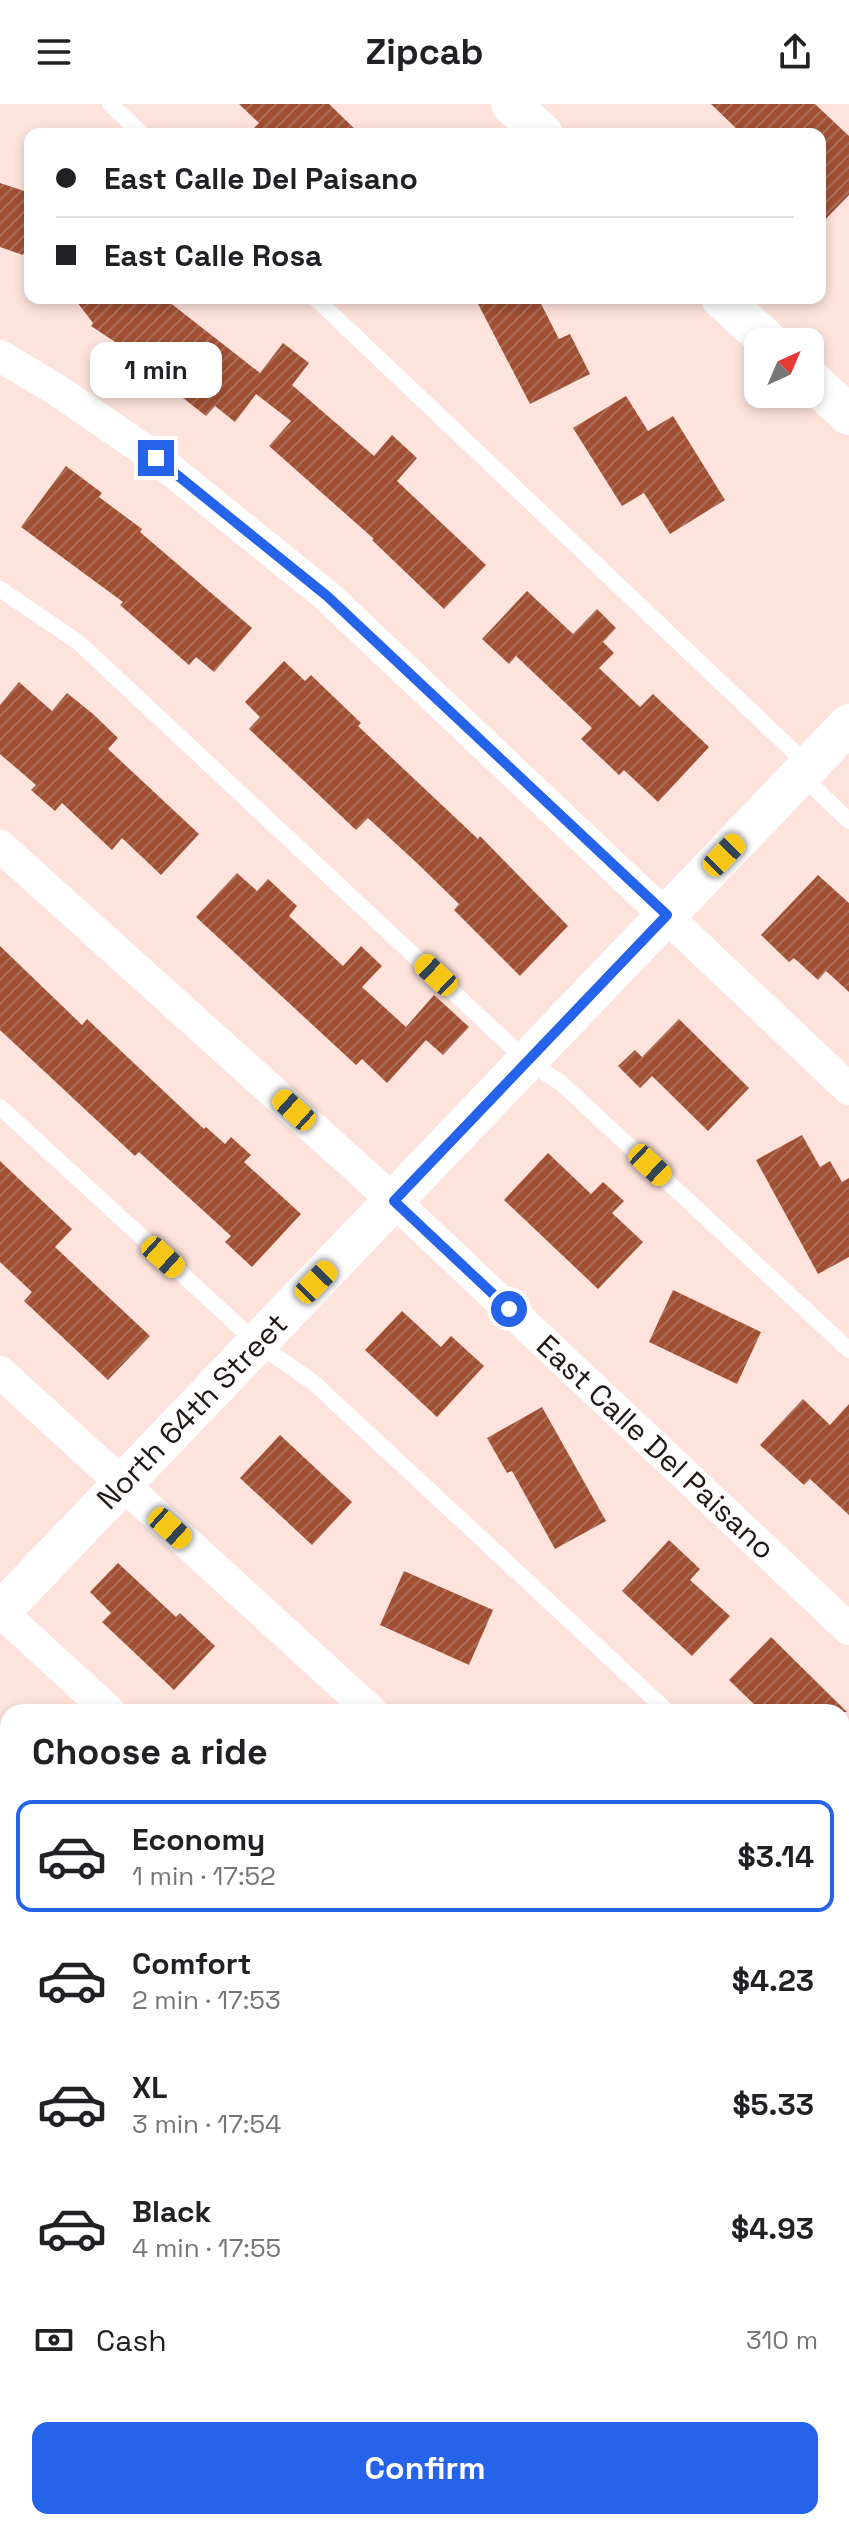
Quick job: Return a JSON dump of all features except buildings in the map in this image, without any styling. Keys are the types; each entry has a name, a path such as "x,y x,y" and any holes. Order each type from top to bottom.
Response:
{"street":[{"path":"728,304 754,328"},
{"path":"0,356 57,390 156,458 327,596 849,1089"},
{"path":"824,392 849,415"},
{"name":"North 64th Street","path":"0,1612 849,724"},
{"name":"East Calle Del Paisano","path":"0,846 394,1201 849,1629"},
{"path":"0,1372 363,1704"},
{"path":"0,1612 101,1704"}],"lane":[{"path":"110,104 136,128"},
{"path":"321,304 805,770 849,821"},
{"path":"0,589 78,642 527,1061 561,1083 849,1350"},
{"path":"0,1107 257,1343 314,1383 659,1704"}],"route":[{"path":"156,458 327,596 667,915 394,1201 509,1309"}]}
